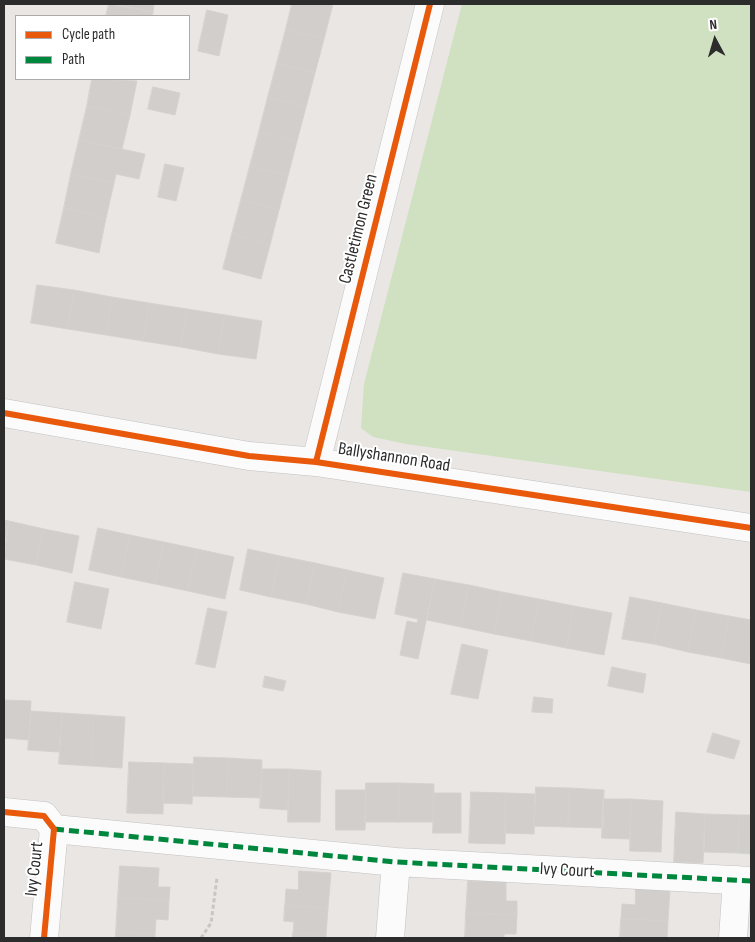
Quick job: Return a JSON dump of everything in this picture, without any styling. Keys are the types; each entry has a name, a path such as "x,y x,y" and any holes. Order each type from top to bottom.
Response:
{"street":[{"name":"Castletimon Green","path":"316,462 430,4"},
{"name":"Ballyshannon Road","path":"4,413 249,456 316,462 751,528"},
{"name":"Ivy Court","path":"4,812 44,816 54,829 44,938"},
{"name":"Ivy Court","path":"54,829 396,862 744,880 733,938"},
{"path":"390,938 396,862"}],"path":[{"path":"201,938 211,924 222,845"}],"green space":[{"path":"462,4 751,4 751,492 406,444 373,437 361,428 364,384"}],"building":[{"path":"109,4 153,12 152,15 106,15"},
{"path":"116,4 154,4 153,12"},
{"path":"292,4 333,4 324,39 286,29"},
{"path":"207,10 228,15 219,56 198,51"},
{"path":"286,29 324,39 315,73 277,63"},
{"path":"277,63 315,73 306,107 268,97"},
{"path":"92,80 137,81 130,115 87,106"},
{"path":"153,87 180,93 175,115 148,109"},
{"path":"268,97 306,107 297,141 259,132"},
{"path":"87,106 130,115 122,149 79,140"},
{"path":"259,132 297,141 288,176 250,166"},
{"path":"79,140 145,154 139,179 116,174 114,183 71,174"},
{"path":"165,164 184,168 176,201 158,197"},
{"path":"250,166 288,176 279,210 241,200"},
{"path":"71,174 114,183 106,218 64,208"},
{"path":"241,200 279,210 270,245 232,234"},
{"path":"64,208 106,218 99,253 56,243"},
{"path":"232,234 270,245 261,279 223,269"},
{"path":"37,285 74,290 68,329 31,323"},
{"path":"74,290 112,297 106,335 68,329"},
{"path":"112,297 149,303 143,341 106,335"},
{"path":"149,303 187,309 181,347 143,341"},
{"path":"187,309 225,315 218,354 181,347"},
{"path":"225,315 262,321 256,359 218,354"},
{"path":"4,520 9,521 4,547"},
{"path":"9,521 44,529 36,565 4,559"},
{"path":"98,528 130,535 121,577 89,570"},
{"path":"44,529 79,536 72,573 36,565"},
{"path":"130,535 164,542 155,584 121,577"},
{"path":"164,542 197,549 188,591 155,584"},
{"path":"197,549 234,557 225,599 188,591"},
{"path":"248,549 280,556 271,597 240,590"},
{"path":"280,556 315,563 306,604 271,597"},
{"path":"315,563 347,570 338,612 306,604"},
{"path":"347,570 384,578 375,619 338,612"},
{"path":"403,573 435,579 418,659 400,655 407,621 417,623 418,619 395,614"},
{"path":"435,579 469,585 461,627 427,620"},
{"path":"75,582 109,589 101,629 67,622"},
{"path":"469,585 502,592 494,634 461,627"},
{"path":"502,592 539,599 531,641 494,634"},
{"path":"630,597 662,603 654,644 622,639"},
{"path":"539,599 574,606 566,648 531,641"},
{"path":"662,603 696,610 688,652 654,644"},
{"path":"574,606 612,613 604,655 566,648"},
{"path":"208,608 227,612 215,668 196,664"},
{"path":"696,610 729,616 721,658 688,652"},
{"path":"729,616 751,620 751,664 721,658"},
{"path":"462,644 488,650 478,699 451,694"},
{"path":"612,667 646,674 643,693 608,686"},
{"path":"265,676 286,681 283,691 263,687"},
{"path":"534,697 553,699 552,713 532,712"},
{"path":"4,700 31,701 29,740 4,738"},
{"path":"31,711 62,713 59,752 28,750"},
{"path":"62,713 94,715 91,766 59,764"},
{"path":"94,715 125,717 122,768 91,766"},
{"path":"713,733 740,741 734,759 707,752"},
{"path":"194,757 228,758 227,797 193,796"},
{"path":"228,758 262,760 261,798 227,797"},
{"path":"129,762 164,763 163,814 127,813"},
{"path":"164,763 194,764 192,804 163,803"},
{"path":"262,769 289,769 288,810 260,808"},
{"path":"289,769 321,771 320,822 288,822"},
{"path":"366,783 400,783 399,822 365,822"},
{"path":"400,783 434,784 433,822 399,822"},
{"path":"536,787 570,788 568,827 534,826"},
{"path":"570,788 604,790 603,828 568,827"},
{"path":"336,790 366,790 365,830 336,830"},
{"path":"471,792 506,793 505,844 469,843"},
{"path":"434,793 461,793 461,833 433,833"},
{"path":"506,793 535,794 534,834 505,833"},
{"path":"603,799 631,799 630,839 602,838"},
{"path":"631,799 663,801 661,852 630,851"},
{"path":"676,812 705,814 703,863 674,862"},
{"path":"705,814 739,815 738,853 704,852"},
{"path":"739,815 751,815 751,854 738,853"},
{"path":"120,866 159,868 158,887 170,887 169,900 118,898"},
{"path":"299,871 331,873 328,908 285,905 286,889 298,890"},
{"path":"468,881 506,882 506,901 517,901 517,915 466,913"},
{"path":"636,887 670,888 668,921 621,919 622,904 635,905"},
{"path":"118,898 169,900 168,920 156,919 155,934 116,932"},
{"path":"285,905 328,908 326,935 293,933 294,922 284,921"},
{"path":"466,913 517,915 516,934 504,934 504,938 465,938"},
{"path":"621,919 668,921 667,938 620,937"},
{"path":"116,932 155,934 155,938 116,938"},
{"path":"293,933 326,935 326,938 293,938"}],"marked path":[{"path":"54,829 396,862 751,881"}],"cycle path":[{"path":"316,462 430,4"},
{"path":"4,413 249,456 316,462 751,528"},
{"path":"4,812 44,816 54,829 44,938"}]}
